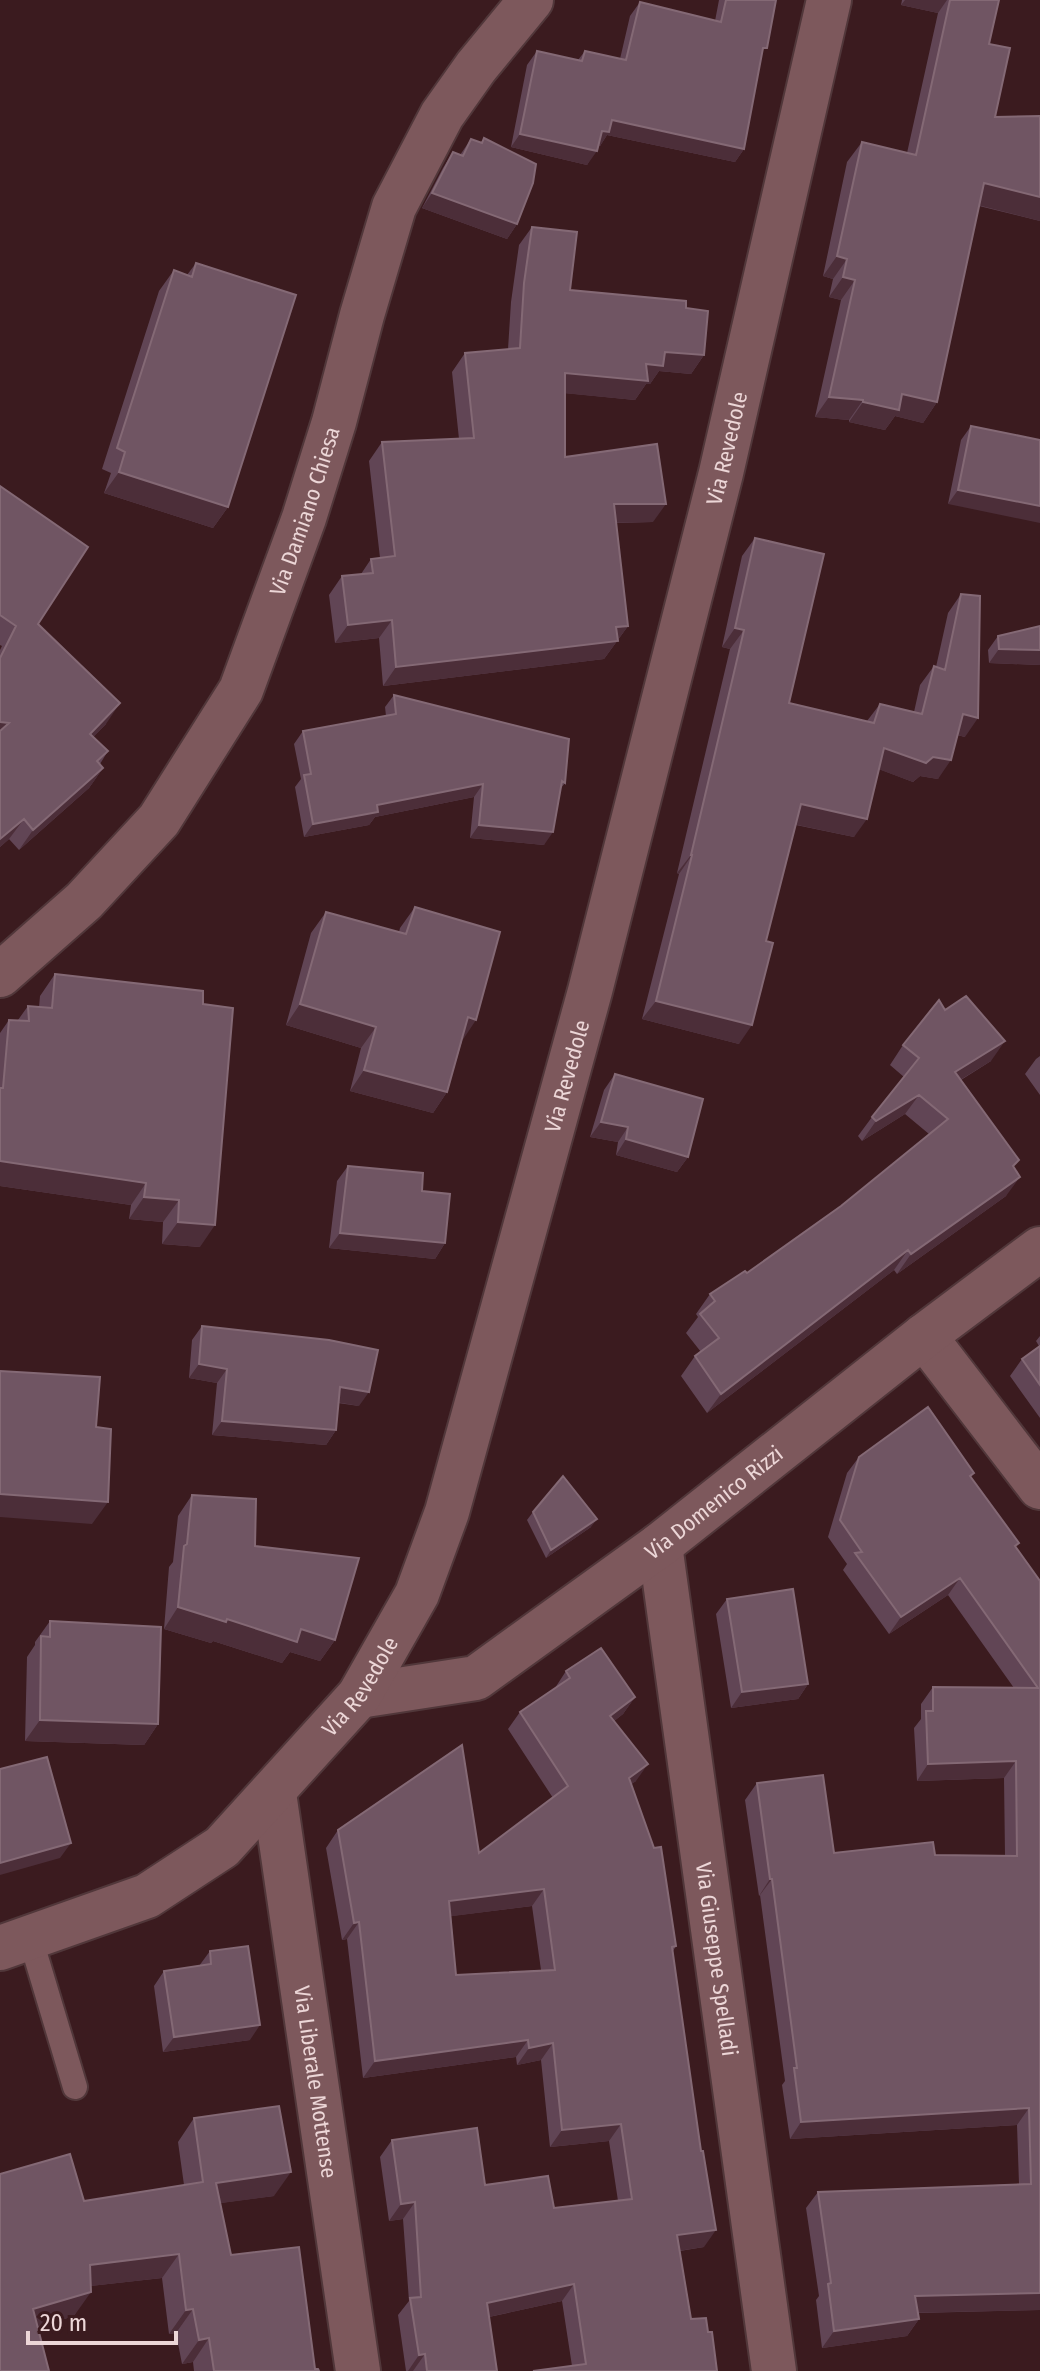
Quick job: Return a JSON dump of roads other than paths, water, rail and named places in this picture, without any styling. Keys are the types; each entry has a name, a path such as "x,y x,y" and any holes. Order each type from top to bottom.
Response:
{"street":[{"name":"Via Damiano Chiesa","path":"0,975 84,901 159,820 241,690 304,518 394,207 442,115 476,67 531,0"},
{"name":"Via Revedole","path":"15,1943 147,1896 222,1847 359,1696 417,1594 447,1512 590,991 717,488 829,0"},
{"name":"Via Domenico Rizzi","path":"359,1696 476,1678 660,1545 924,1336 1040,1249"},
{"path":"924,1336 1040,1487"},
{"name":"Via Giuseppe Spelladi","path":"660,1545 774,2371"},
{"name":"Via Liberale Mottense","path":"274,1793 358,2371"}],"lane":[{"path":"15,1943 75,2087"}]}
